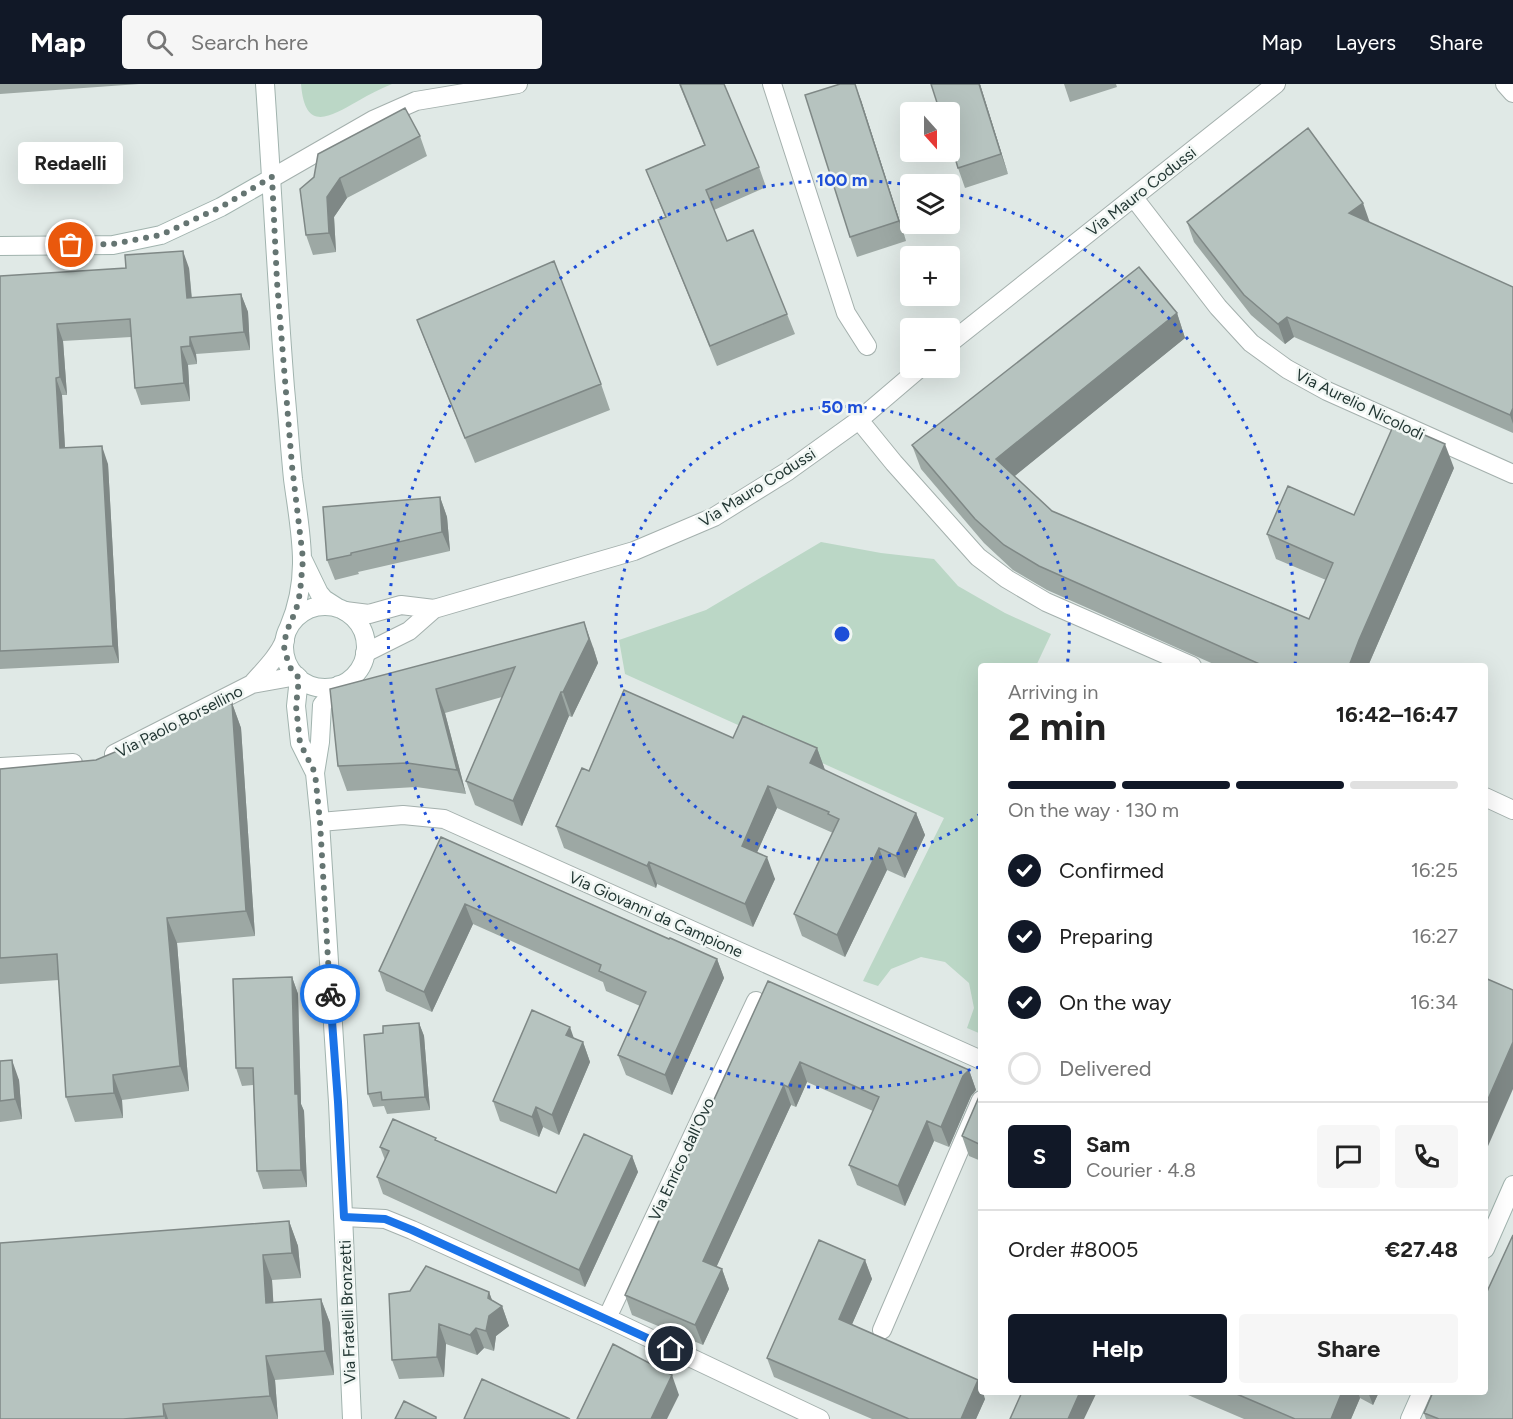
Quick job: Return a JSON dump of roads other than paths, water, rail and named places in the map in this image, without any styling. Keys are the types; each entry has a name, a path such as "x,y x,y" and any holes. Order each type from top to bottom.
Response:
{"street":[{"path":"265,84 278,302 292,466 303,559 300,593 284,650 291,669 308,684 318,687 339,685 349,680 362,663 365,653 364,633 353,617 324,599 319,593 303,559"},
{"path":"0,246 113,244 161,235 221,207 373,120 416,101 518,84"},
{"path":"772,84 846,313 867,346"},
{"name":"Via Mauro Codussi","path":"960,335 1276,84"},
{"path":"1505,84 1513,93"},
{"name":"Via Aurelio Nicolodi","path":"1134,198 1218,307 1251,343 1287,369 1327,391 1513,474"},
{"name":"Via Mauro Codussi","path":"342,610 369,614 400,605 434,609 634,551 714,517 788,471 859,420 908,378"},
{"path":"859,420 978,557 1006,579 1046,602 1184,663"},
{"path":"287,633 296,618 305,611 327,606 342,610"},
{"name":"Via Mauro Codussi","path":"365,653 409,631 434,609"},
{"name":"Via Paolo Borsellino","path":"252,684 282,648 287,633"},
{"name":"Via Paolo Borsellino","path":"0,767 105,759 252,684 298,677"},
{"name":"Via Fratelli Bronzetti","path":"298,677 296,706 300,743 315,773"},
{"name":"Via Fratelli Bronzetti","path":"339,685 322,705 315,773 338,1102 352,1419"},
{"path":"1488,798 1513,810"},
{"name":"Via Giovanni da Campione","path":"320,822 403,815 444,819 978,1059"},
{"name":"Via Enrico dall'Ovo","path":"607,1318 756,1001"},
{"path":"882,1330 978,1107"},
{"path":"1488,1234 1492,1215 1513,1185"},
{"path":"344,1217 385,1219 607,1318 820,1419"},
{"path":"1410,1419 1421,1395"}],"place":[{"name":"Redaelli","path":"71,245"}]}
